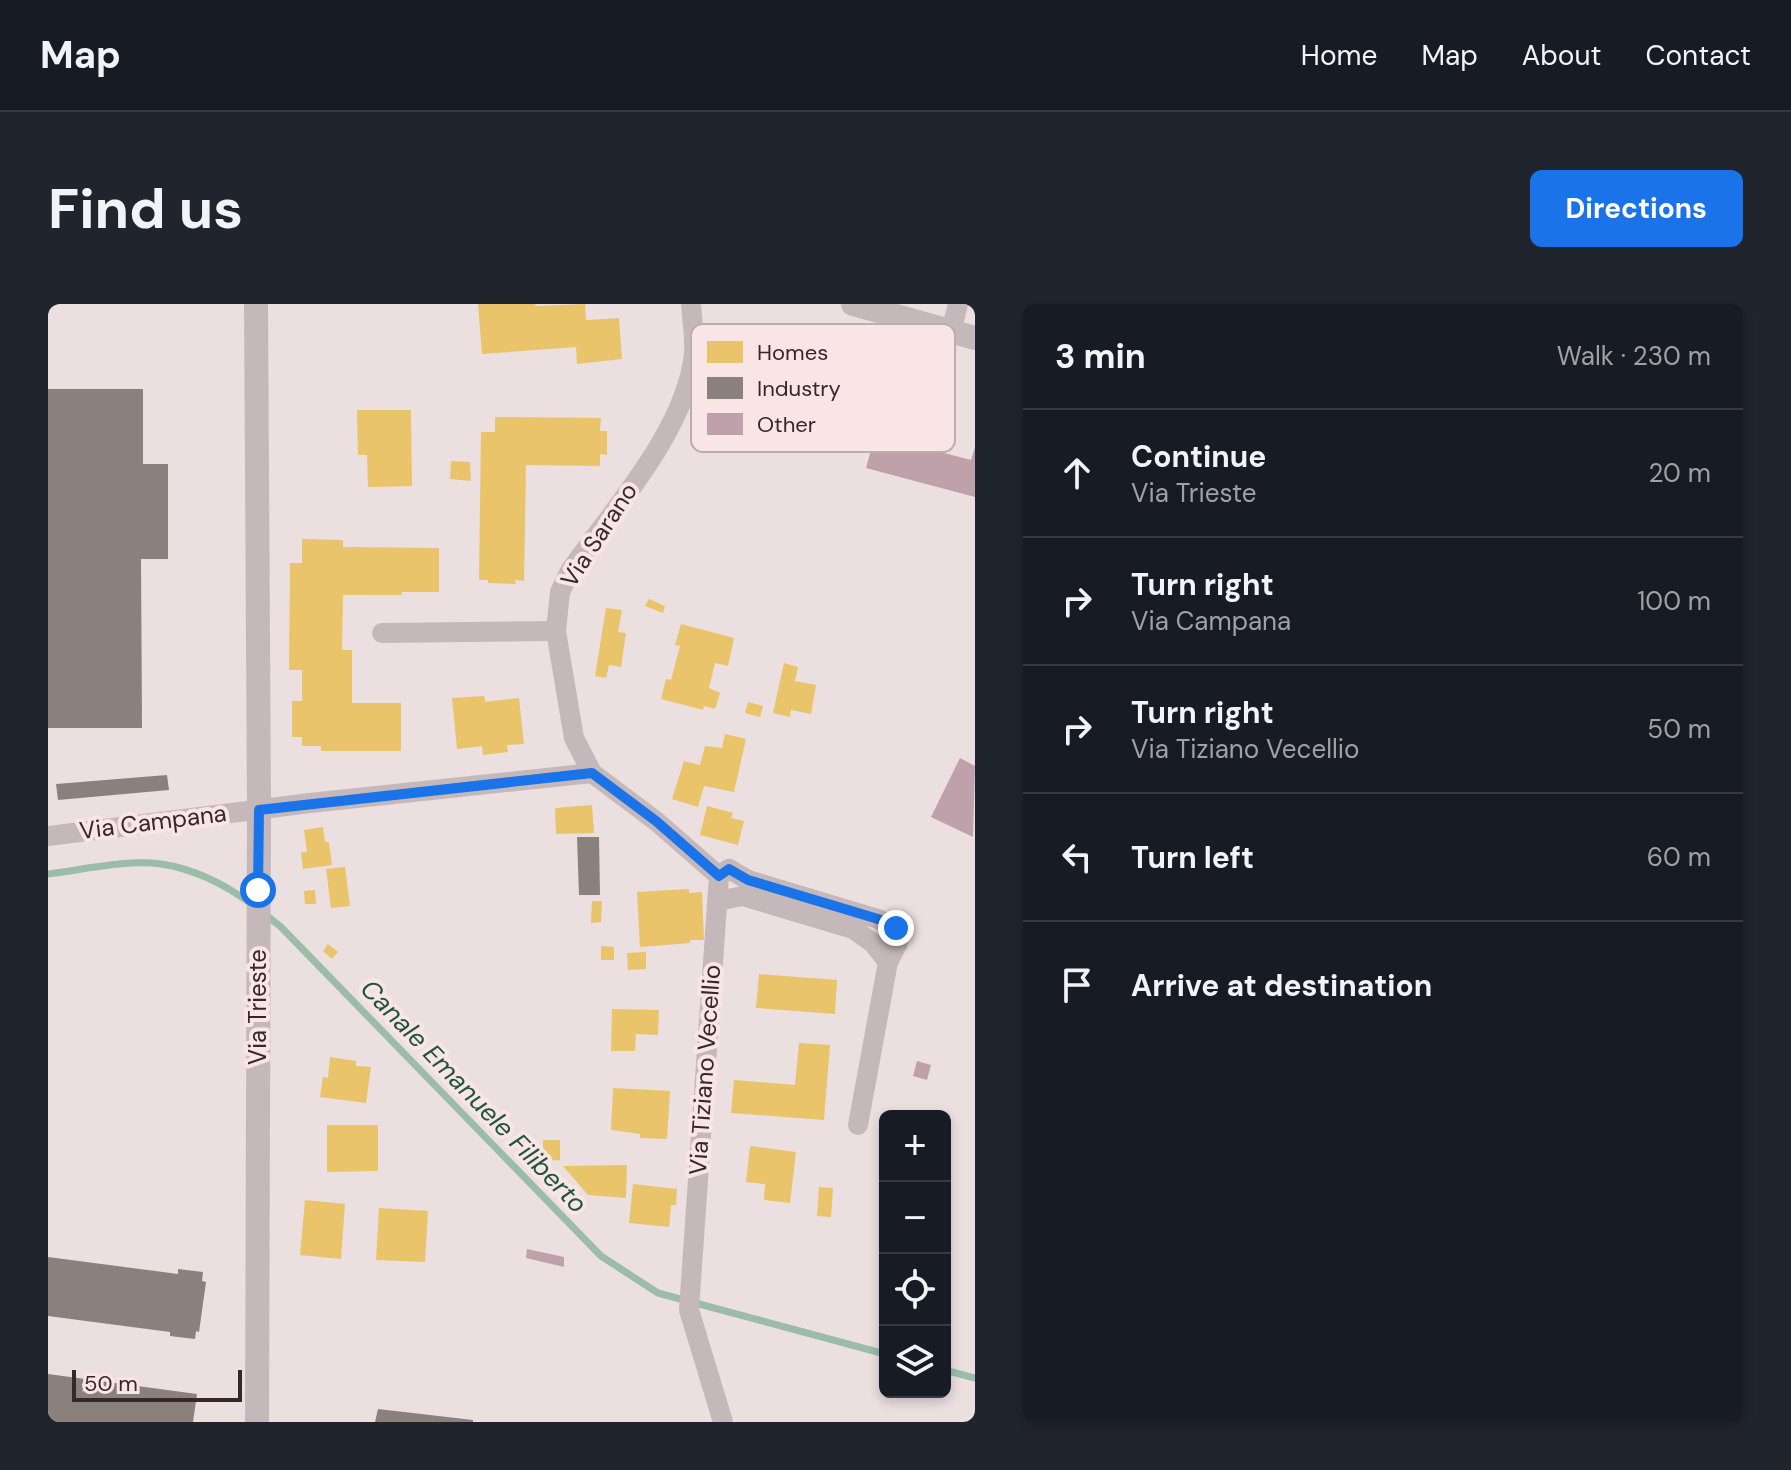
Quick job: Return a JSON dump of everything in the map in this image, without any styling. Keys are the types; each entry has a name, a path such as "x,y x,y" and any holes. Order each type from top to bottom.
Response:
{"street":[{"name":"Via Trieste","path":"256,304 259,810 257,1422"},
{"name":"Via Sarano","path":"691,304 692,324"},
{"path":"853,304 924,324"},
{"path":"958,304 963,335"},
{"name":"Via Sarano","path":"592,773 574,738 556,631 560,592 570,571 660,444 676,414 691,367"},
{"path":"382,633 556,631"},
{"name":"Via Campana","path":"48,836 592,773"},
{"path":"592,773 656,821 719,876 729,869 748,880 878,919 896,928 898,943 888,962 858,1125"},
{"name":"Via Tiziano Vecellio","path":"719,876 690,1300 723,1422"},
{"path":"717,901 743,896 853,929 873,943 888,962"}],"building: Homes":[{"path":"478,304 585,304 586,320 619,318 622,359 577,364 576,347 482,354"},
{"path":"357,410 411,410 412,486 368,487 367,455 358,455"},
{"path":"495,417 601,418 600,431 607,431 607,455 600,454 600,466 526,465 524,581 515,580 516,584 479,580 481,432 495,432"},
{"path":"451,461 470,462 471,481 450,479"},
{"path":"302,539 343,540 343,547 439,548 439,592 343,595 342,650 352,650 352,703 401,703 401,751 321,751 321,746 302,746 302,737 292,737 292,701 302,701 302,670 289,670 290,563 302,563"},
{"path":"649,599 665,606 663,613 645,606"},
{"path":"606,608 622,610 618,632 626,633 621,667 609,665 606,678 595,676"},
{"path":"681,624 734,638 728,666 715,663 709,688 720,693 715,709 704,706 703,710 661,699 666,679 671,680 680,646 675,645"},
{"path":"784,663 798,667 795,681 816,685 811,714 791,710 790,717 773,713"},
{"path":"484,696 485,702 519,698 524,744 507,745 508,752 483,755 482,746 457,749 452,698"},
{"path":"748,702 763,706 760,717 745,713"},
{"path":"725,734 746,739 734,792 704,786 698,807 672,799 684,761 700,765 705,746 722,748"},
{"path":"592,805 594,833 556,834 555,808"},
{"path":"707,806 733,813 731,818 744,821 738,845 700,835"},
{"path":"323,827 332,865 303,869 301,852 307,852 304,830"},
{"path":"345,867 350,906 331,908 326,869"},
{"path":"689,889 689,893 702,892 704,940 640,947 637,892"},
{"path":"315,890 316,904 305,904 304,891"},
{"path":"592,901 602,901 601,922 591,923"},
{"path":"328,944 338,952 332,959 323,951"},
{"path":"601,946 614,947 614,960 601,960"},
{"path":"646,952 646,969 628,970 627,953"},
{"path":"759,974 837,980 835,1014 756,1008"},
{"path":"612,1009 659,1010 658,1035 636,1034 635,1051 611,1051"},
{"path":"799,1043 830,1045 824,1120 731,1113 734,1080 795,1085"},
{"path":"330,1057 356,1061 356,1066 371,1067 366,1103 320,1097 323,1077 328,1078"},
{"path":"613,1088 670,1091 667,1139 640,1138 640,1134 611,1130"},
{"path":"327,1125 378,1125 378,1171 327,1172"},
{"path":"543,1140 560,1140 560,1160 543,1161"},
{"path":"750,1146 796,1152 790,1203 764,1200 765,1184 746,1182"},
{"path":"627,1165 626,1198 588,1195 563,1166"},
{"path":"633,1184 677,1189 676,1205 671,1205 669,1227 629,1223"},
{"path":"819,1187 833,1188 831,1217 817,1216"},
{"path":"305,1200 345,1204 341,1259 300,1255"},
{"path":"379,1208 428,1211 425,1262 376,1260"}],"building: Industry":[{"path":"48,389 143,389 143,464 168,464 168,559 141,559 142,728 48,728"},
{"path":"167,775 169,790 58,800 56,784"},
{"path":"577,837 599,837 600,895 579,895"},
{"path":"48,1257 178,1274 178,1269 203,1272 202,1281 206,1282 199,1332 196,1331 195,1339 170,1336 170,1332 48,1316"},
{"path":"48,1374 197,1394 193,1422 48,1422"},
{"path":"378,1409 473,1420 473,1422 375,1422"}],"building: Other":[{"path":"975,447 975,497 866,468 870,452 940,452 971,460"},
{"path":"960,758 975,766 973,837 931,817"},
{"path":"917,1061 931,1065 927,1080 913,1076"},
{"path":"527,1249 564,1257 564,1267 526,1258"}],"waterway":[{"name":"Canale Emanuele Filiberto","path":"48,874 120,864 161,864 210,879 253,905"},
{"name":"Canale Emanuele Filiberto","path":"266,915 601,1256 658,1293 879,1352"},
{"name":"Canale Emanuele Filiberto","path":"951,1372 975,1378"}],"route":[{"path":"258,890 259,810 592,773 656,821 719,876 729,869 748,880 878,919 896,928"}]}
